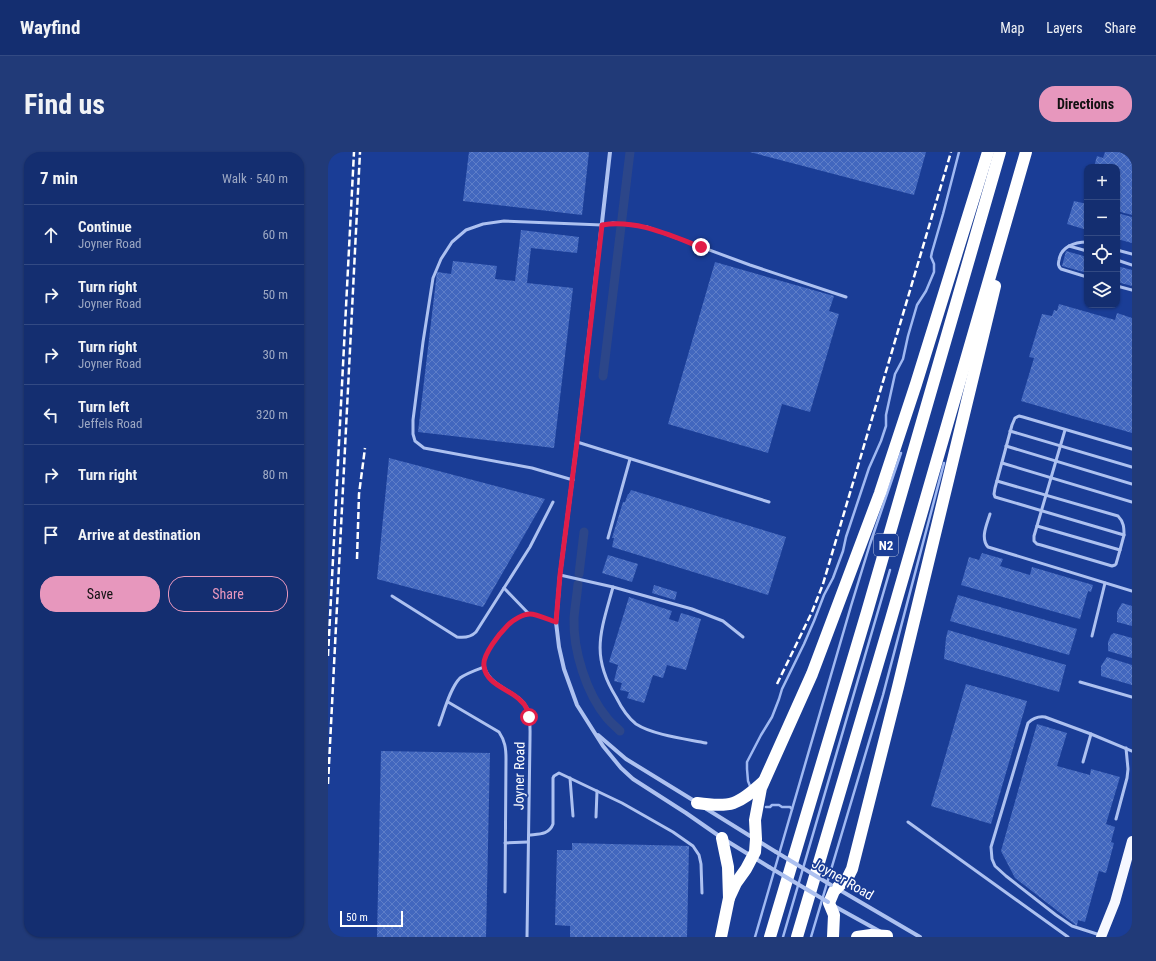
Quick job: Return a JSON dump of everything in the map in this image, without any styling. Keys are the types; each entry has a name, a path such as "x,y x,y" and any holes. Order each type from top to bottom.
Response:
{"highway":[{"path":"721,937 729,898 736,883 752,857 756,846 756,808 764,781 812,674 880,493 916,384 988,152"},
{"name":"N2","path":"770,937 867,612 1000,152"},
{"name":"N2","path":"797,937 1026,152"},
{"path":"833,937 834,915 828,903 834,886 848,877 852,869 902,672 997,278 1017,185"},
{"path":"697,803 727,805 746,797 764,781"},
{"path":"722,838 727,863 729,898"},
{"path":"857,937 871,935 888,936"}],"main road":[{"path":"1102,936 1115,902 1132,841"}],"street":[{"name":"Joyner Road","path":"610,152 577,442 560,575 556,622 559,647 564,669 578,705 590,727 606,750 621,768 633,779 686,812 722,838 752,857 828,903 888,936"},
{"name":"Joyner Road","path":"596,734 626,759 756,840 920,937"}],"lane":[{"path":"572,480 532,468 424,448 415,441 413,434 413,420 433,278 441,259 452,242 466,230 483,224 504,221 602,225 613,223 647,227 750,265 846,297"},
{"path":"1084,242 1077,243 1065,248 1059,258 1058,266 1060,270 1084,276"},
{"path":"1069,246 1084,251"},
{"path":"1120,251 1132,254"},
{"path":"1120,261 1132,265"},
{"path":"1120,287 1132,290"},
{"path":"1124,535 995,497 994,494 1010,431 1017,416 1132,449"},
{"path":"997,481 1046,496 1118,516 1124,525 1124,535 1115,565 1112,566 1104,564 1037,544 1034,541 1034,536 1042,511 1046,496 1052,477 1065,430"},
{"path":"1010,431 1132,467"},
{"path":"577,442 769,502"},
{"path":"1006,446 1132,484"},
{"path":"608,538 630,459"},
{"path":"1002,463 1132,502"},
{"path":"392,596 457,637 473,634 476,632 530,548 553,502"},
{"path":"990,514 984,537 984,541 988,547 1132,591"},
{"path":"1037,526 1120,550"},
{"path":"560,575 613,587 710,616 723,621 743,637"},
{"path":"1092,636 1105,582"},
{"path":"613,587 602,628 600,647 601,666 608,686 628,716 636,724 662,734 706,743"},
{"path":"504,588 529,614 556,622"},
{"path":"439,725 453,688 460,679 467,674 484,668 486,654 498,636 509,624 520,617 529,614"},
{"name":"Joyner Road","path":"484,668 488,677 521,700 526,707 529,717 527,937"},
{"path":"1080,682 1132,697"},
{"path":"448,702 498,732 503,738 505,744 505,892"},
{"path":"1102,936 1072,926 1006,876 995,866 992,859 991,847 1028,723 1032,719 1040,717 1091,734 1132,751"},
{"path":"1083,762 1091,734"},
{"path":"1116,820 1127,778 1128,769 1126,748"},
{"path":"529,835 544,834 551,829 553,824 553,780 554,776 559,773 622,803 673,832 693,846 699,855 701,864 702,893"},
{"path":"570,778 573,816"},
{"path":"596,817 597,791"},
{"path":"908,822 1068,937"},
{"path":"505,843 528,842"}],"building":[{"path":"469,152 589,152 582,215 463,201"},
{"path":"750,152 926,152 914,195"},
{"path":"1105,152 1132,152 1132,215 1120,212 1120,164 1095,164 1097,156 1103,158"},
{"path":"1074,201 1084,203 1084,229 1067,224"},
{"path":"1120,214 1132,217 1132,243 1120,240"},
{"path":"521,230 579,237 577,253 531,248 527,283 573,288 554,448 418,432 437,272 451,274 453,261 497,266 495,279 515,281"},
{"path":"1066,251 1084,256 1084,272 1062,266"},
{"path":"715,262 834,296 829,311 839,314 810,412 782,404 768,453 668,424"},
{"path":"1120,267 1132,270 1132,286 1120,283"},
{"path":"1059,304 1115,320 1117,313 1132,318 1132,433 1021,401 1034,358 1029,357 1042,314 1052,316 1054,310 1057,311"},
{"path":"389,458 545,499 483,607 377,579"},
{"path":"631,490 786,537 768,595 612,547 614,538 612,538 623,502 625,502"},
{"path":"982,553 1003,559 1000,566 1030,575 1032,567 1093,585 1091,592 1088,591 1080,619 961,585 969,557 979,560"},
{"path":"608,555 638,564 632,582 602,573"},
{"path":"654,585 677,592 675,600 652,593"},
{"path":"958,595 1077,629 1069,655 950,621"},
{"path":"629,597 672,611 669,619 678,622 681,613 701,619 686,670 667,665 663,678 653,675 644,703 627,698 629,692 620,690 622,683 614,681 618,665 609,662"},
{"path":"1122,603 1132,606 1132,626 1117,622 1117,612"},
{"path":"948,630 1066,665 1059,692 944,659"},
{"path":"1114,633 1132,638 1132,658 1108,651 1108,642 1111,635"},
{"path":"1107,657 1132,665 1132,685 1101,676 1101,666"},
{"path":"966,684 1027,701 991,824 931,806"},
{"path":"1037,724 1067,733 1057,766 1090,775 1091,769 1120,777 1106,824 1115,827 1111,842 1114,843 1106,873 1099,871 1085,922 1078,920 1077,926 1015,878 1001,851"},
{"path":"381,751 490,753 486,937 377,937"},
{"path":"572,843 689,846 687,937 570,937 570,926 555,925 557,850 572,850"}],"waterway":[{"path":"603,376 630,152"},
{"path":"750,786 748,781 747,762 772,717 782,689 804,644 824,595 833,578 869,468 886,426 886,415 895,374 903,359 917,305 926,291 934,272 934,264 931,257 932,252 959,152"},
{"path":"755,937 851,606 901,453"},
{"path":"811,937 883,695 944,463"},
{"path":"579,574 584,532"},
{"path":"783,937 890,570"},
{"path":"578,584 574,618 574,630 578,657 582,671 593,696 609,720 620,731"},
{"path":"766,807 779,805 782,807 790,807 792,809"}],"railway":[{"path":"328,656 354,152"},
{"path":"328,784 360,152"},
{"path":"777,684 812,612 823,584 951,152"},
{"path":"357,559 359,494 365,448"}],"route":[{"path":"529,717 526,707 521,700 488,677 484,668 484,660 486,654 498,636 509,624 520,617 529,614 556,622 560,575 566,536 602,225 613,223 647,227 701,247"}]}
